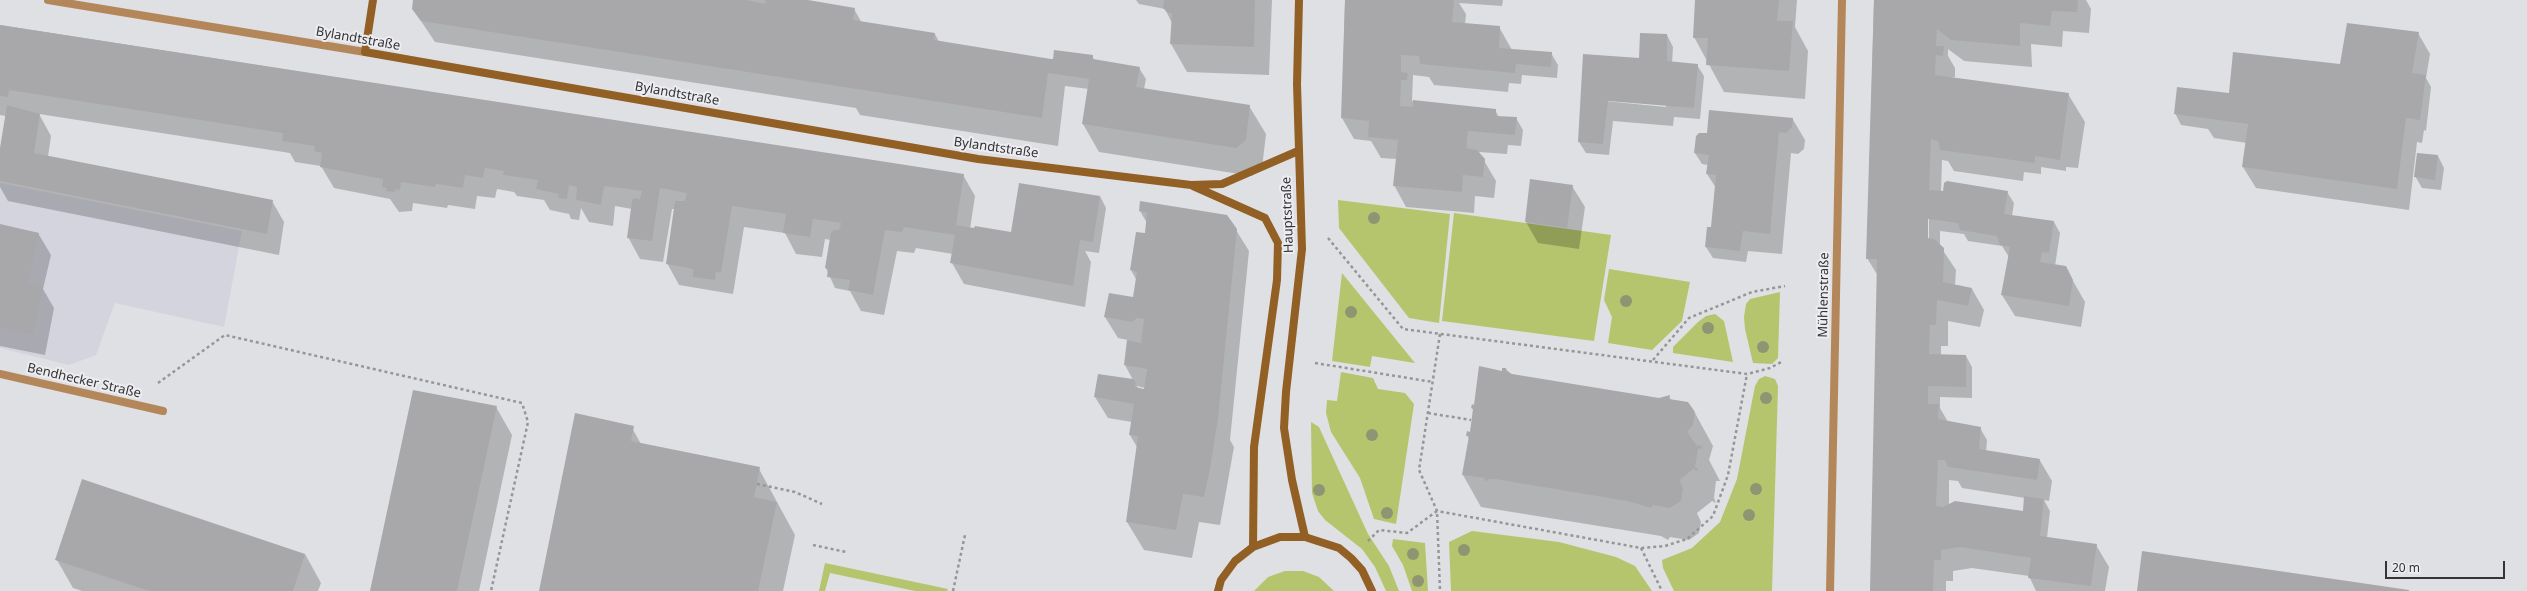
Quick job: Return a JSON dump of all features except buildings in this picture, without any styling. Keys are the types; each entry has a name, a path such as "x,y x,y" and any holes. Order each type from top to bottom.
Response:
{"street":[{"name":"Bylandtstraße","path":"48,0 365,52 978,159 1191,185 1222,184 1298,151"},
{"path":"365,52 373,0"},
{"name":"Hauptstraße","path":"1299,0 1297,84 1299,205 1302,249 1284,428 1292,480 1305,537"},
{"name":"Mühlenstraße","path":"1830,591 1842,0"},
{"name":"Hauptstraße","path":"1191,185 1265,218 1278,243 1277,280 1254,447 1253,547"},
{"name":"Bendhecker Straße","path":"0,374 162,411"},
{"path":"1218,591 1221,580 1234,561 1253,547 1280,537 1305,537 1339,548 1362,570 1372,591"}],"path":[{"path":"1299,205 1403,329 1653,360 1747,374 1770,368 1783,361"},
{"path":"1653,360 1689,318 1752,292 1785,286"},
{"path":"1440,334 1419,470 1437,511 1440,591"},
{"path":"130,403 225,335 522,403 528,422 491,591"},
{"path":"1290,360 1433,382"},
{"path":"1351,558 1379,530 1407,533 1437,511 1641,548 1665,546 1687,539 1713,516 1728,475 1747,374"},
{"path":"1428,413 1471,420"},
{"path":"756,484 795,492 822,504"},
{"path":"953,591 965,535"},
{"path":"813,546 846,552"},
{"path":"1641,548 1662,591"}],"shaded area":[{"path":"0,183 242,231 224,327 115,303 96,355 69,365 0,348"}],"green space":[{"path":"1338,200 1450,214 1439,323 1409,318 1339,228"},
{"path":"1454,213 1611,235 1594,341 1442,321"},
{"path":"1609,269 1690,282 1682,321 1652,350 1608,343 1612,317 1604,300"},
{"path":"1342,273 1415,363 1372,356 1370,367 1332,361"},
{"path":"1780,292 1778,358 1772,364 1753,363 1745,329 1744,317 1746,304 1750,299"},
{"path":"1715,314 1724,321 1733,362 1673,353 1673,347 1698,322 1706,316"},
{"path":"1341,372 1373,378 1378,389 1405,393 1414,404 1396,524 1374,519 1360,478 1331,432 1326,413 1327,400 1337,401"},
{"path":"1765,376 1775,379 1778,386 1772,591 1674,591 1663,568 1662,560 1692,548 1720,522 1737,479 1755,386 1759,379"},
{"path":"1311,422 1319,427 1368,534 1389,566 1399,591 1386,591 1375,567 1362,549 1325,520 1318,511 1312,493"},
{"path":"1472,531 1559,542 1616,557 1635,566 1652,591 1451,591 1449,542"},
{"path":"1393,539 1425,543 1428,591 1412,591 1403,565 1392,546"},
{"path":"825,563 948,589 947,591 915,591 830,573 825,591 819,591"},
{"path":"1285,571 1303,571 1319,577 1334,591 1254,591 1268,577"}]}
